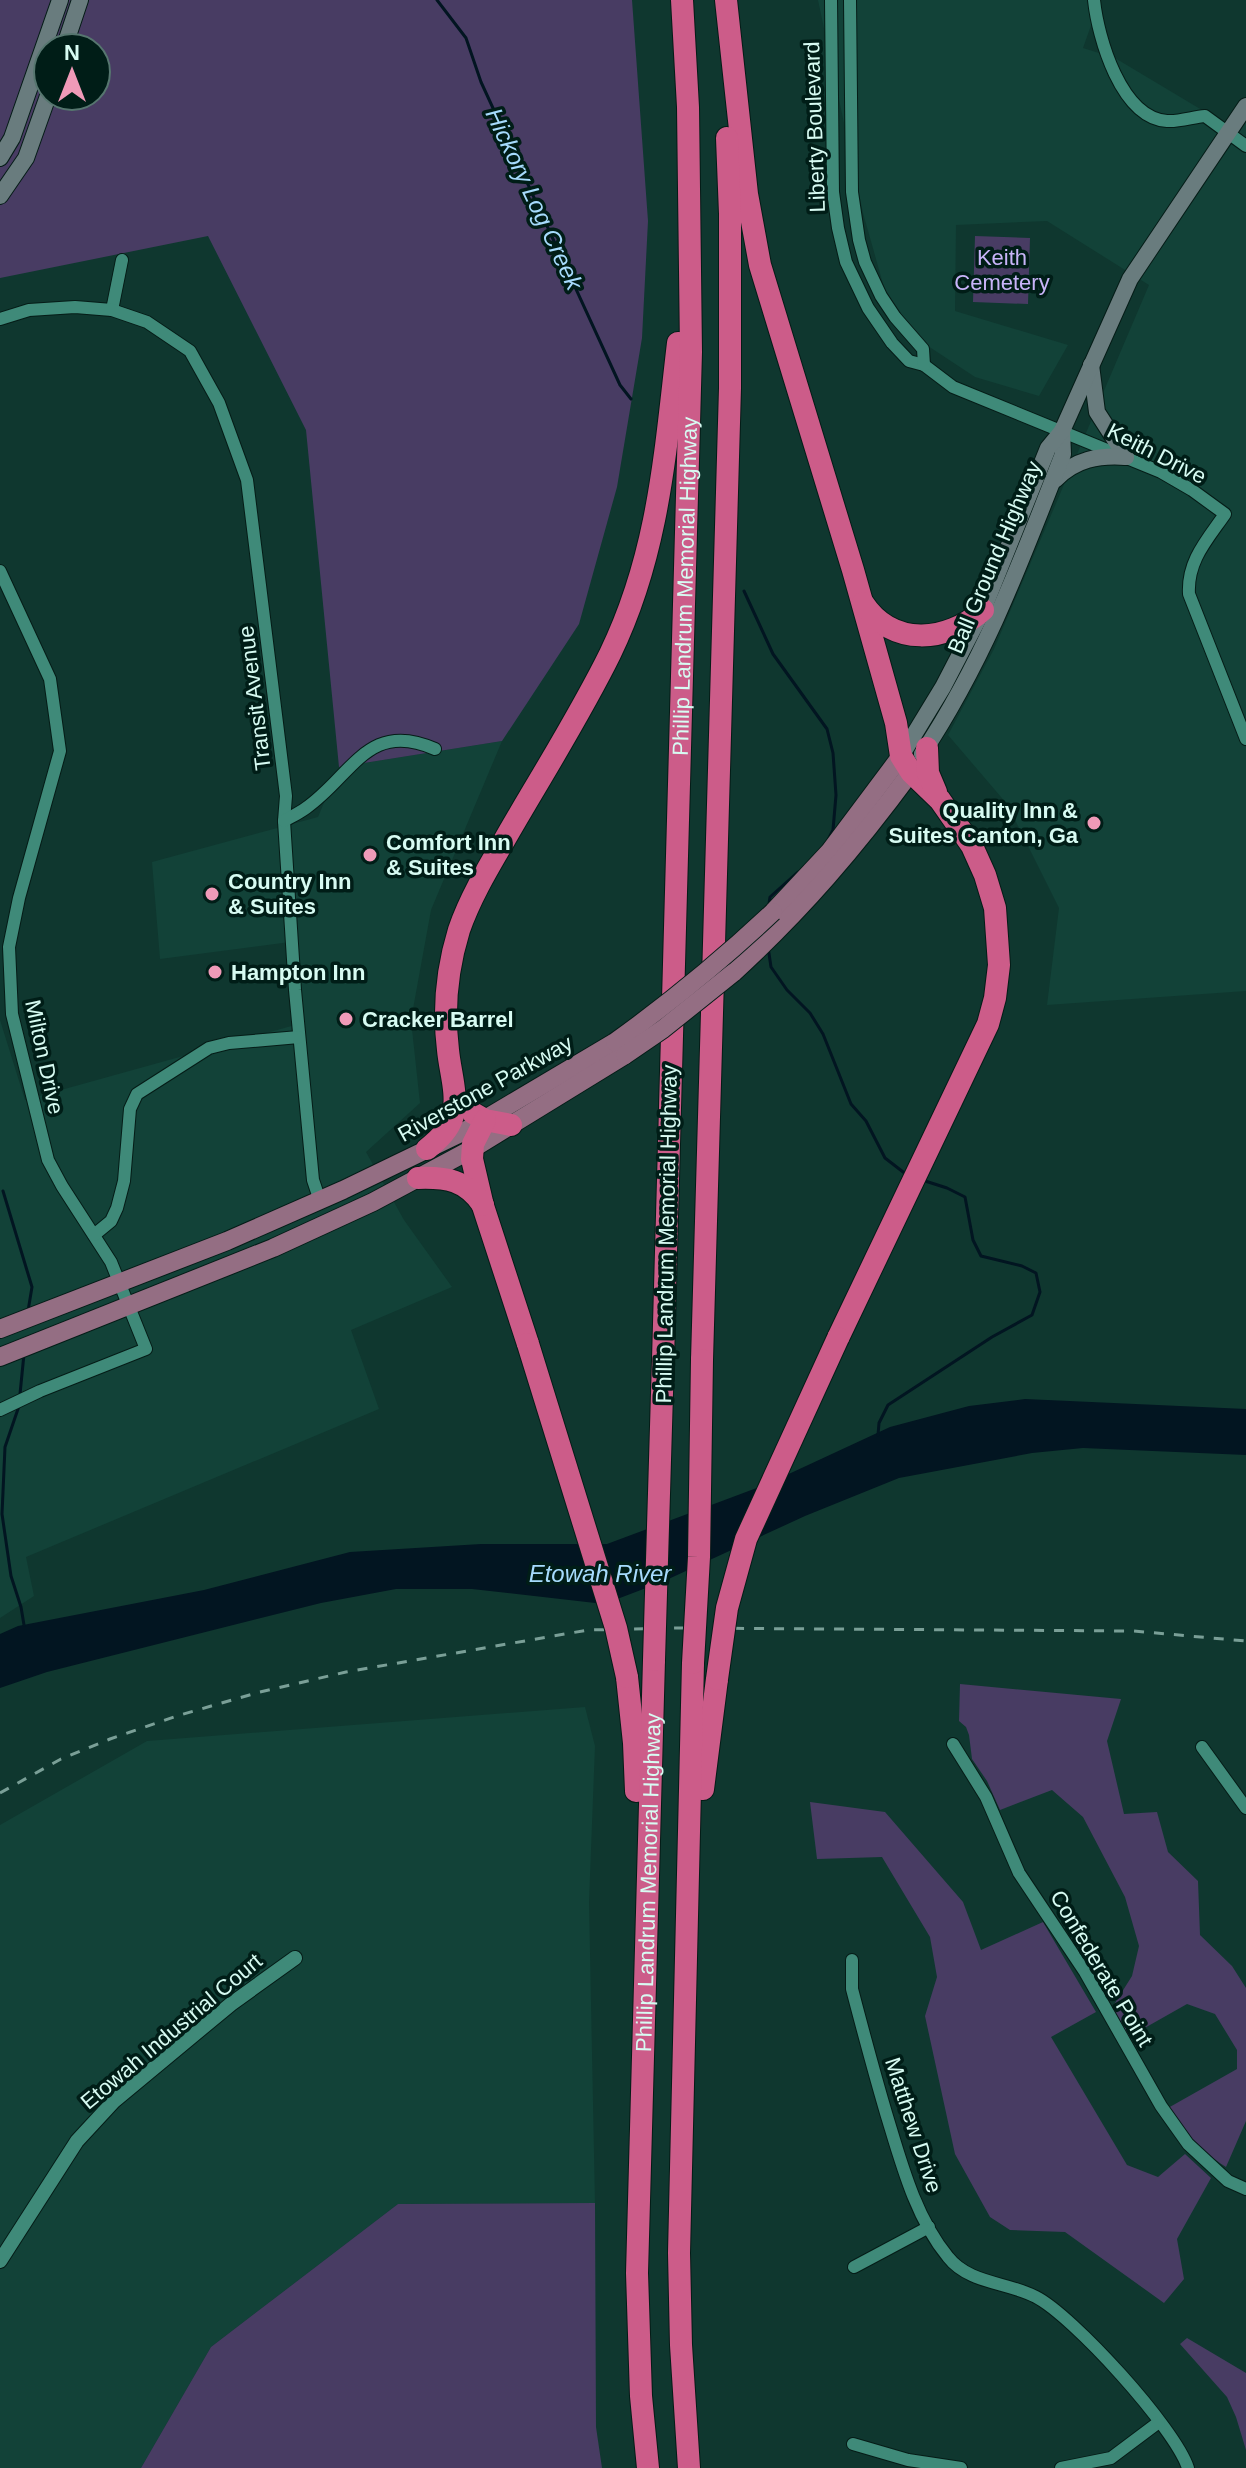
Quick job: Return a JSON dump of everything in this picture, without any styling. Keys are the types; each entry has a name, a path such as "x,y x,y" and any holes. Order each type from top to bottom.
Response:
{"highway":[{"name":"Phillip Landrum Memorial Highway","path":"648,2468 637,2320 688,462 691,238 682,0"},
{"name":"Phillip Landrum Memorial Highway","path":"691,2468 681,2345 679,2253 730,388 730,214 724,0"},
{"path":"688,1909 727,1608 746,1539 988,1024 999,965 995,908 972,846 940,800 906,764 755,242 724,0"},
{"path":"427,1149 451,1122 455,1091 447,1048 446,1002 448,974 460,929 483,878 608,658 634,599 647,557 663,475 691,238"},
{"path":"861,600 879,622 905,635 922,637 959,628 983,610"},
{"path":"927,748 928,773 940,800"},
{"path":"455,1091 468,1111 485,1120 511,1125"},
{"path":"485,1120 472,1149 483,1206 616,1628 627,1677 636,1774 640,2128"},
{"path":"418,1178 456,1180 470,1189 483,1206"}],"main road":[{"path":"69,32 80,0"},
{"path":"0,158 12,138 58,6 74,17"},
{"name":"Ball Ground Highway","path":"472,1149 620,1048 689,1009 772,937 868,831 906,764 983,610 1048,448 1062,431 1130,279 1246,106"},
{"path":"0,196 26,158 42,112"},
{"path":"1091,365 1097,412 1126,457"},
{"name":"Ball Ground Highway","path":"906,764 927,748 1002,610 1063,454 1062,431"},
{"path":"1051,484 1079,462 1101,457 1126,457"},
{"name":"Riverstone Parkway","path":"0,1329 237,1238 320,1201 485,1120 620,1048 773,912 906,764"},
{"path":"0,1357 273,1248 472,1149"}],"street":[{"name":"Liberty Boulevard","path":"831,0 833,192 840,240 855,283 875,320 909,361 924,365 944,383 959,391 1062,431"},
{"name":"Liberty Boulevard","path":"850,0 852,192 859,240 875,284 895,317 923,349 924,365"},
{"path":"1094,0 1101,33 1128,99 1143,113 1166,121 1205,116 1246,146"},
{"path":"1229,132 1246,136"},
{"path":"112,310 122,260"},
{"name":"Transit Avenue","path":"0,319 29,310 75,307 112,310 147,322 190,351 219,403 247,480 286,796 284,821 299,1037 313,1180 320,1201"},
{"name":"Keith Drive","path":"1062,431 1182,484 1225,514 1193,561 1188,580 1189,594 1246,739"},
{"name":"Milton Drive","path":"0,571 50,679 60,751 19,898 9,947 12,1014 48,1160 111,1262 146,1349 0,1410"},
{"path":"284,821 307,807 368,750 392,739 415,740 435,749"},
{"path":"94,1235 114,1216 123,1186 130,1109 137,1094 217,1045 299,1037"},
{"name":"Confederate Point","path":"953,1744 986,1797 1019,1873 1085,1972 1161,2106 1188,2144 1228,2181 1246,2189"},
{"path":"1202,1747 1246,1808"},
{"name":"Etowah Industrial Court","path":"0,2261 77,2141 114,2101 231,2004 295,1958"},
{"name":"Matthew Drive","path":"852,1960 852,1989 901,2166 929,2227 949,2259 987,2281 1023,2291 1061,2313 1083,2333 1170,2435 1188,2468"},
{"path":"854,2267 929,2227"},
{"path":"1061,2468 1111,2458 1159,2422"},
{"path":"853,2444 908,2460 961,2468"}],"shaded area":[{"path":"818,0 1100,0 1083,48 1115,58 1232,128 1246,108 1246,991 1047,1005 1059,908 1007,804 948,735 994,649 1149,285 1047,221 956,225 955,311 1068,345 1039,396 975,377 925,344 887,298 863,213"},
{"path":"502,741 431,910 411,1020 420,1103 366,1152 404,1220 452,1287 351,1330 379,1409 26,1557 34,1596 0,1618 0,1020 25,1100 295,1025 290,942 160,959 152,862 318,817 339,767"},
{"path":"585,1707 595,1746 589,1902 595,2203 398,2204 211,2347 141,2468 0,2468 0,1825 147,1741"}],"green space":[{"path":"0,0 632,0 648,221 642,338 617,487 579,624 502,741 339,767 306,430 208,236 0,278"},
{"name":"Keith Cemetery","path":"975,236 1030,238 1028,304 973,302"},
{"path":"960,1684 1121,1699 1107,1741 1124,1814 1157,1812 1168,1852 1198,1881 1200,1935 1232,1966 1246,1988 1246,2121 1226,2167 1194,2141 1168,2108 1237,2069 1237,2050 1215,2014 1187,2004 1127,2038 1110,2011 1132,1976 1139,1946 1125,1897 1083,1817 1052,1790 1000,1810 987,1781 972,1759 969,1735 959,1721"},
{"path":"810,1802 885,1812 963,1902 981,1950 1043,1922 1096,2012 1051,2037 1127,2165 1158,2177 1185,2154 1211,2178 1177,2239 1184,2279 1164,2303 1065,2232 1010,2230 990,2217 955,2154 925,2016 937,1977 930,1937 882,1857 817,1859"},
{"path":"595,2203 596,2427 602,2468 141,2468 211,2347 398,2204"},
{"path":"1187,2338 1246,2373 1246,2450 1227,2397 1180,2344"}],"water":[{"name":"Etowah River","path":"1025,1399 1246,1409 1246,1455 1083,1448 1032,1453 899,1478 805,1516 662,1582 604,1604 472,1589 396,1589 321,1603 47,1672 0,1688 0,1634 18,1626 204,1590 350,1552 481,1544 607,1544 765,1485 890,1427 969,1406"}],"waterway":[{"name":"Hickory Log Creek","path":"437,0 466,38 481,82 620,385 631,399"},
{"name":"Hickory Log Creek","path":"744,591 773,654 827,729 833,753 836,795 833,830 829,838"},
{"name":"Hickory Log Creek","path":"769,904 770,897 798,872"},
{"name":"Hickory Log Creek","path":"768,947 771,967 787,990 810,1013 823,1034 851,1104 866,1121 885,1158 907,1175"},
{"name":"Hickory Log Creek","path":"878,1435 879,1423 888,1405 992,1337 1032,1315 1040,1292 1036,1273 1022,1266 981,1256 973,1240 965,1197 922,1180"},
{"path":"3,1191 32,1287 28,1311"},
{"path":"20,1394 24,1354"},
{"path":"19,1406 5,1447 2,1514 11,1576 24,1625"}],"railway":[{"path":"0,1793 61,1759 110,1739 260,1692 346,1672 588,1630 1133,1631 1246,1641"}],"place":[{"name":"Quality Inn & Suites Canton, Ga","path":"1094,823"},
{"name":"Comfort Inn & Suites","path":"370,855"},
{"name":"Country Inn & Suites","path":"212,894"},
{"name":"Hampton Inn","path":"215,972"},
{"name":"Cracker Barrel","path":"346,1019"}]}
